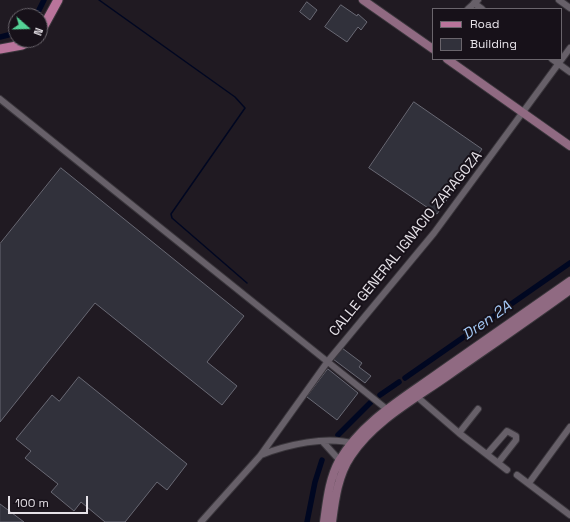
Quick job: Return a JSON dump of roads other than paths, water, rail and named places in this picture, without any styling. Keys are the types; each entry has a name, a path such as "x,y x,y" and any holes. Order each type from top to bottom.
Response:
{"main road":[{"path":"48,18 58,0"},
{"path":"362,0 431,46"},
{"path":"448,60 570,146"},
{"path":"324,522 328,493 342,464 354,444 390,412 570,281"},
{"path":"414,395 570,290"},
{"path":"332,522 335,496 342,464"}],"street":[{"path":"559,0 570,8"},
{"name":"CALLE GENERAL IGNACIO ZARAGOZA","path":"562,60 570,48"},
{"path":"553,60 570,72"},
{"name":"CALLE GENERAL IGNACIO ZARAGOZA","path":"201,522 260,456 328,361 434,233 562,60"},
{"path":"0,99 390,412"},
{"path":"414,395 459,434 506,470"},
{"path":"459,434 478,409"},
{"path":"529,483 570,427"},
{"path":"487,454 507,431 510,431 516,436 516,440 498,463"},
{"path":"260,456 286,447 323,442 337,441 354,444"},
{"path":"323,442 342,464"},
{"path":"517,475 570,515"}],"waterway":[{"path":"40,8 44,0"},
{"path":"99,0 235,97 245,108 171,214 172,218 247,283"},
{"path":"0,37 8,35"},
{"name":"Dren 2A","path":"405,378 570,263"},
{"name":"Dren 2A","path":"380,395 399,382"},
{"name":"Dren 2A","path":"338,435 371,402"},
{"name":"Dren 2A","path":"307,522 315,482 322,460"}]}
